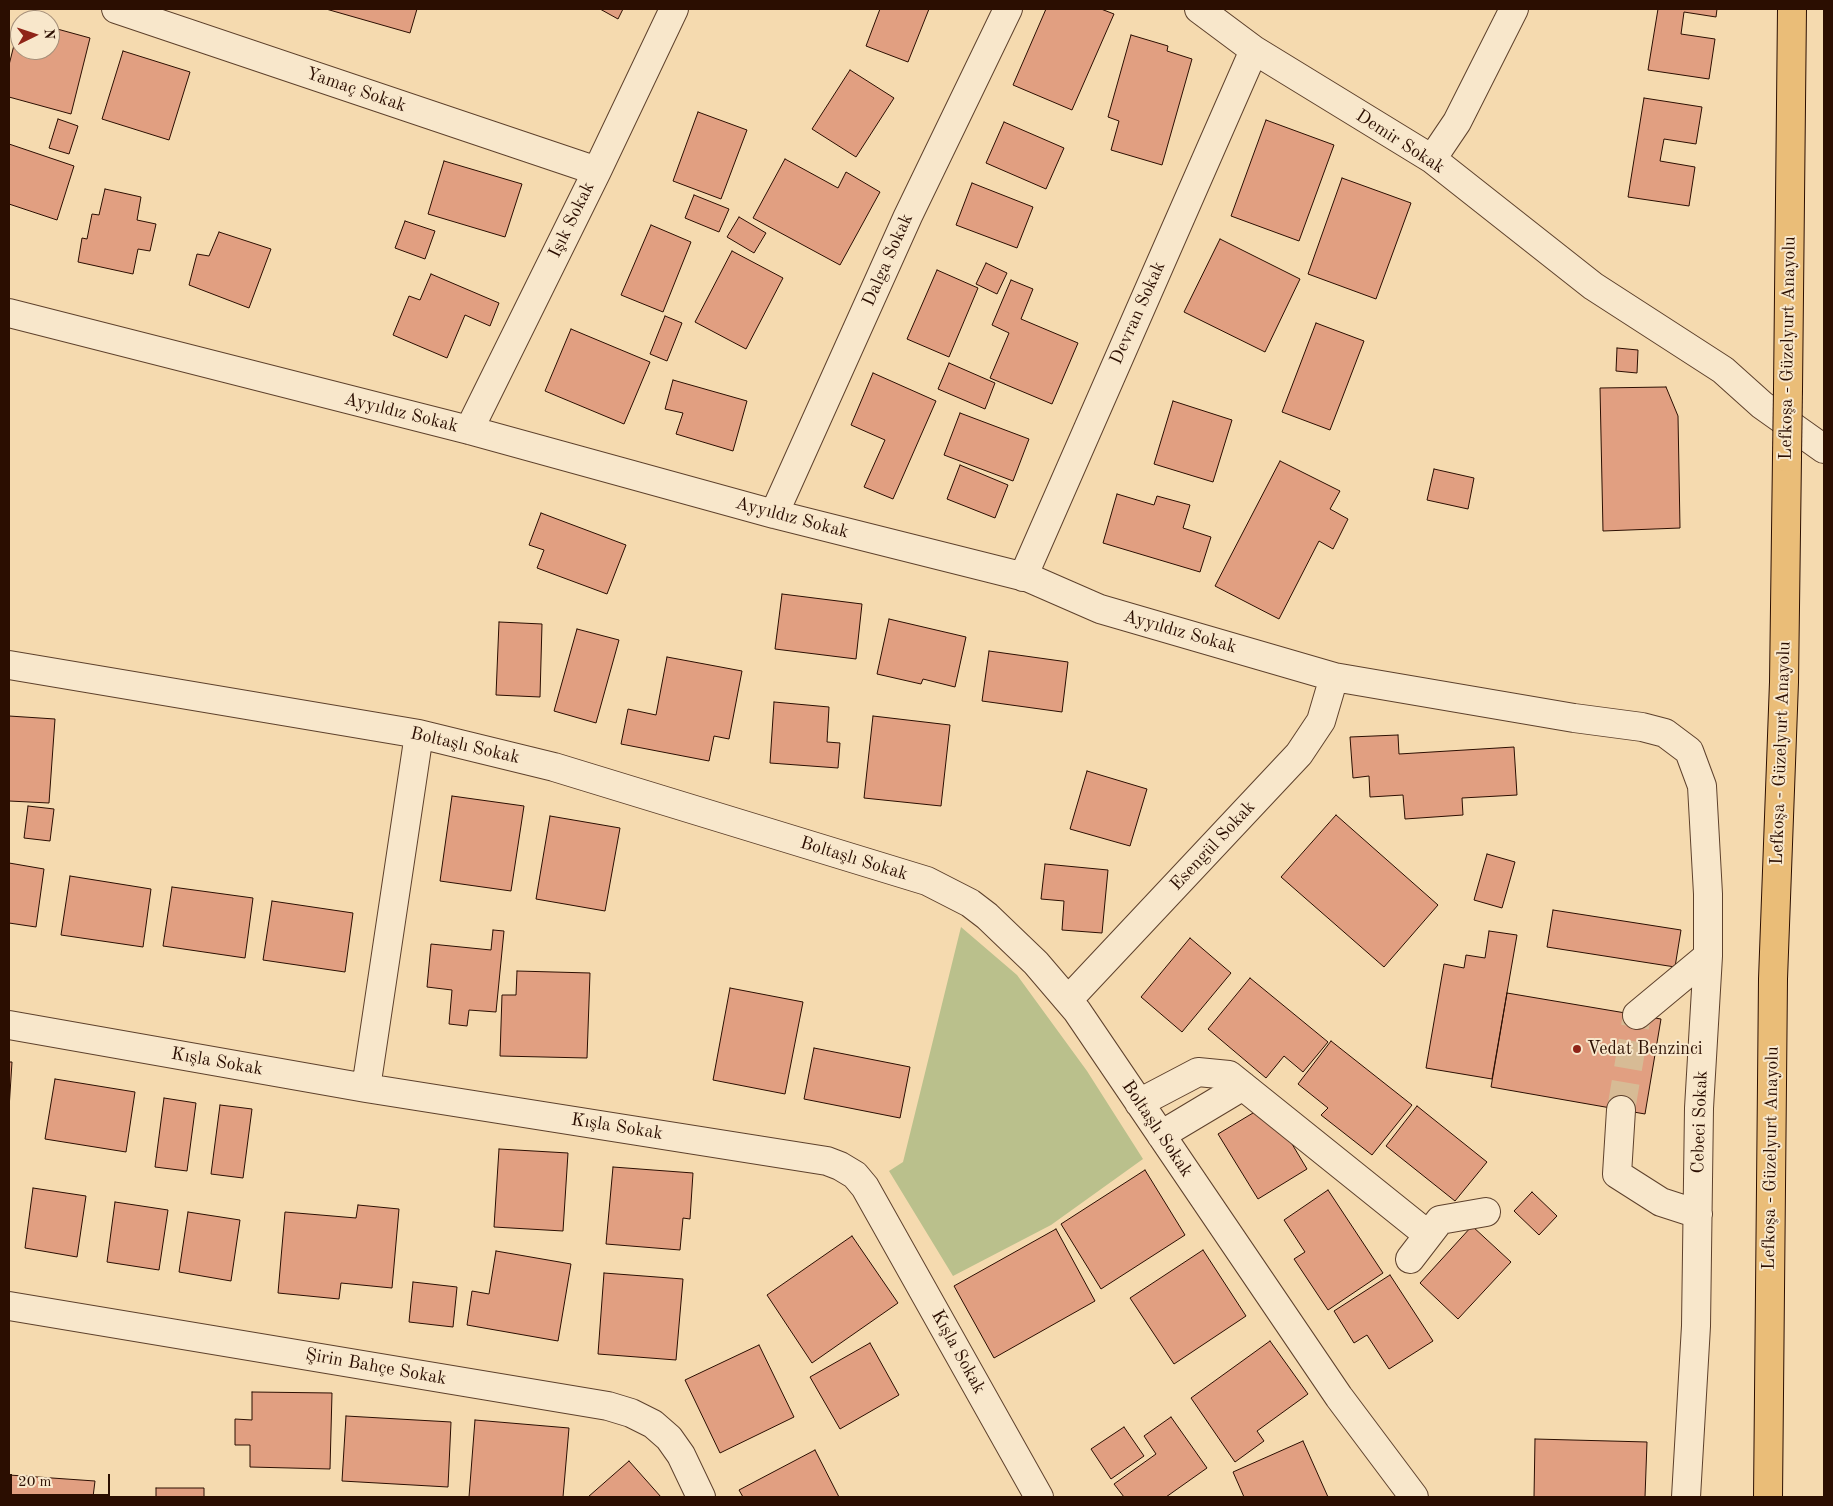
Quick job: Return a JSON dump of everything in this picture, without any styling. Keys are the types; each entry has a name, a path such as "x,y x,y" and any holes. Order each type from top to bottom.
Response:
{"highway":[{"name":"Lefkoşa - Güzelyurt Anayolu","path":"1768,1497 1773,980 1784,682 1792,9"}],"street":[{"name":"Yamaç Sokak","path":"116,9 596,171"},
{"name":"Işık Sokak","path":"468,430 674,9"},
{"name":"Dalga Sokak","path":"774,514 908,216 1008,9"},
{"name":"Demir Sokak","path":"1199,9 1254,50 1432,159 1593,286 1723,370 1762,405 1824,449"},
{"path":"1432,159 1457,122 1514,9"},
{"name":"Devran Sokak","path":"1023,577 1254,50"},
{"name":"Ayyıldız Sokak","path":"9,313 468,430 774,514 1029,578 1100,609 1334,677 1574,718"},
{"name":"Boltaşlı Sokak","path":"9,665 419,734 554,767 927,881 970,903 987,916 1036,963 1068,1000 1340,1397 1414,1497"},
{"name":"Esengül Sokak","path":"1068,1000 1299,754 1321,721 1334,677"},
{"name":"Cebeci Sokak","path":"1574,718 1642,727 1665,733 1689,751 1702,786 1708,894 1708,956 1699,1108 1696,1326 1686,1497"},
{"path":"366,1088 419,734"},
{"path":"1637,1015 1708,956"},
{"name":"Kışla Sokak","path":"9,1025 366,1088 827,1160 855,1175 865,1187 1040,1497"},
{"path":"1139,1102 1198,1072 1229,1075 1428,1234"},
{"path":"1161,1135 1243,1086"},
{"path":"1621,1110 1617,1174 1661,1202 1698,1214"},
{"path":"1410,1259 1440,1220 1486,1212"},
{"name":"Şirin Bahçe Sokak","path":"9,1306 608,1406 631,1413 653,1424 669,1438 681,1455 700,1497"}],"green space":[{"path":"961,927 1017,975 1087,1071 1143,1159 1051,1225 953,1276 889,1171 903,1162"}],"building":[{"path":"326,9 417,9 410,33"},
{"path":"600,9 623,9 618,19"},
{"path":"880,9 929,9 908,62 866,46"},
{"path":"1046,9 1101,9 1114,14 1072,110 1013,85"},
{"path":"1658,9 1717,9 1716,17 1684,12 1681,34 1715,39 1709,79 1648,70"},
{"path":"60,30 90,38 71,114 9,97 10,60 60,60"},
{"path":"1131,35 1168,46 1167,51 1192,59 1162,165 1111,150 1119,121 1108,117"},
{"path":"123,51 190,72 169,140 102,119"},
{"path":"850,70 894,98 856,157 812,129"},
{"path":"1644,98 1702,107 1696,144 1664,139 1660,161 1695,167 1689,206 1628,197"},
{"path":"698,112 747,130 721,199 673,181"},
{"path":"58,119 78,126 69,154 49,148"},
{"path":"1266,120 1334,145 1299,241 1231,216"},
{"path":"1004,122 1064,148 1046,189 986,163"},
{"path":"9,144 74,166 57,220 9,204"},
{"path":"785,159 838,188 846,172 880,192 840,265 753,218"},
{"path":"444,161 522,184 505,237 428,214"},
{"path":"1342,178 1411,203 1376,299 1308,274"},
{"path":"972,183 1033,207 1017,248 956,225"},
{"path":"105,189 141,197 137,220 156,224 150,251 138,249 133,274 78,262 82,238 87,239 92,214 99,215"},
{"path":"694,195 729,209 719,232 685,218"},
{"path":"739,217 766,233 754,253 727,237"},
{"path":"405,221 435,231 425,259 395,248"},
{"path":"651,225 691,242 663,312 621,295"},
{"path":"219,232 271,249 249,308 189,285 197,254 209,256"},
{"path":"1220,239 1300,279 1265,352 1184,312"},
{"path":"732,251 783,278 746,349 695,322"},
{"path":"986,263 1007,273 997,294 976,284"},
{"path":"937,270 978,288 949,357 907,339"},
{"path":"431,274 499,303 490,326 465,315 447,358 393,335 409,296 420,300"},
{"path":"1011,280 1033,289 1021,319 1078,343 1052,404 990,378 1009,333 992,325"},
{"path":"665,316 682,323 667,361 650,354"},
{"path":"1316,323 1364,341 1330,430 1282,412"},
{"path":"571,329 650,362 624,424 545,391"},
{"path":"1617,348 1638,350 1637,373 1616,371"},
{"path":"949,363 995,383 985,409 938,389"},
{"path":"873,373 936,401 893,499 864,487 885,440 851,425"},
{"path":"673,380 747,401 733,451 676,434 683,413 665,409"},
{"path":"1666,387 1678,416 1680,528 1603,531 1600,388"},
{"path":"1173,401 1232,420 1213,482 1154,464"},
{"path":"960,413 1029,439 1013,481 944,455"},
{"path":"1280,461 1340,491 1330,509 1348,519 1333,549 1319,541 1279,619 1215,586"},
{"path":"960,465 1008,485 995,518 947,499"},
{"path":"1434,469 1474,478 1468,509 1427,500"},
{"path":"1117,494 1154,505 1157,496 1190,505 1183,528 1211,537 1200,572 1103,543"},
{"path":"541,513 626,545 607,594 537,568 544,550 529,545"},
{"path":"782,594 862,604 856,659 775,649"},
{"path":"889,619 966,637 955,687 923,679 921,684 877,674"},
{"path":"499,622 542,624 540,697 496,695"},
{"path":"577,629 619,640 596,723 554,711"},
{"path":"989,651 1068,662 1062,712 982,701"},
{"path":"667,657 742,671 729,739 714,736 709,761 621,744 628,709 656,715"},
{"path":"774,702 829,707 827,742 840,743 838,768 770,763"},
{"path":"9,716 55,719 49,803 9,801"},
{"path":"873,716 950,725 941,806 864,798"},
{"path":"1398,735 1399,754 1514,747 1517,795 1462,798 1463,815 1405,819 1403,795 1370,797 1369,776 1353,778 1350,737"},
{"path":"1087,771 1147,789 1130,846 1070,829"},
{"path":"452,796 524,806 511,891 440,881"},
{"path":"28,806 54,809 50,841 24,838"},
{"path":"1336,815 1438,905 1384,967 1281,877"},
{"path":"550,816 620,828 605,911 536,899"},
{"path":"1487,854 1515,862 1502,908 1474,900"},
{"path":"9,863 44,869 36,927 9,923"},
{"path":"1045,864 1108,870 1102,933 1062,930 1064,901 1041,899"},
{"path":"70,876 151,889 143,947 61,935"},
{"path":"172,887 253,898 245,958 163,946"},
{"path":"272,901 353,913 345,972 263,960"},
{"path":"1553,910 1681,930 1675,967 1547,947"},
{"path":"493,930 504,931 496,1012 469,1010 467,1026 449,1024 452,990 427,987 431,944 491,950"},
{"path":"1489,931 1517,935 1492,1079 1426,1068 1444,964 1464,968 1466,955 1485,958"},
{"path":"1190,938 1231,973 1182,1032 1141,997"},
{"path":"517,971 590,973 587,1058 500,1056 502,995 516,995"},
{"path":"1250,978 1328,1042 1303,1072 1284,1056 1266,1078 1208,1029"},
{"path":"730,988 803,1002 785,1094 713,1080"},
{"name":"Vedat Benzinci","path":"1507,993 1661,1019 1645,1114 1491,1087"},
{"path":"1331,1041 1412,1105 1372,1155 1321,1115 1328,1108 1298,1084"},
{"path":"814,1048 910,1067 900,1118 804,1099"},
{"path":"9,1062 12,1062 9,1109"},
{"path":"55,1079 135,1092 126,1152 45,1139"},
{"path":"164,1098 196,1103 187,1171 155,1167"},
{"path":"1268,1104 1307,1169 1258,1199 1218,1134"},
{"path":"220,1105 252,1109 243,1178 211,1174"},
{"path":"1417,1106 1487,1162 1455,1201 1386,1146"},
{"path":"499,1149 568,1153 563,1231 494,1227"},
{"path":"613,1167 693,1173 690,1219 683,1218 680,1250 606,1244"},
{"path":"1145,1170 1185,1235 1101,1289 1061,1224"},
{"path":"33,1188 86,1196 77,1257 25,1248"},
{"path":"1328,1190 1383,1273 1328,1310 1294,1259 1305,1252 1284,1220"},
{"path":"1532,1192 1557,1216 1539,1235 1514,1211"},
{"path":"115,1202 168,1210 159,1270 107,1262"},
{"path":"358,1205 399,1209 392,1288 341,1283 339,1299 278,1293 285,1212 356,1218"},
{"path":"188,1212 240,1220 231,1281 179,1272"},
{"path":"1472,1226 1511,1262 1458,1319 1420,1283"},
{"path":"1056,1229 1095,1301 994,1358 954,1286"},
{"path":"852,1236 898,1303 812,1363 767,1295"},
{"path":"1203,1250 1246,1316 1174,1364 1130,1298"},
{"path":"496,1251 571,1264 558,1341 467,1325 472,1291 489,1294"},
{"path":"604,1273 683,1279 676,1360 598,1354"},
{"path":"1390,1275 1433,1341 1389,1369 1367,1335 1354,1343 1334,1311"},
{"path":"413,1282 457,1287 453,1327 409,1322"},
{"path":"1270,1341 1308,1394 1257,1431 1264,1441 1235,1462 1191,1398"},
{"path":"870,1343 899,1395 840,1429 810,1377"},
{"path":"759,1345 794,1417 720,1453 685,1380"},
{"path":"252,1392 332,1393 330,1469 250,1467 250,1445 235,1445 235,1419 252,1420"},
{"path":"346,1416 451,1422 448,1487 342,1481"},
{"path":"1171,1417 1207,1468 1166,1497 1124,1497 1114,1484 1156,1454 1144,1436"},
{"path":"475,1420 569,1428 563,1497 469,1497"},
{"path":"1124,1427 1144,1456 1111,1479 1091,1449"},
{"path":"1535,1439 1647,1442 1645,1497 1534,1497"},
{"path":"1303,1441 1328,1497 1244,1497 1233,1472"},
{"path":"815,1450 839,1497 743,1497 739,1490"},
{"path":"629,1461 661,1497 588,1497"},
{"path":"9,1475 95,1481 93,1497 9,1497"},
{"path":"156,1488 204,1488 204,1497 156,1497"}],"tunnel":[{"path":"1621,1110 1637,1015"}],"place":[{"name":"Vedat Benzinci","path":"1577,1049"}]}
